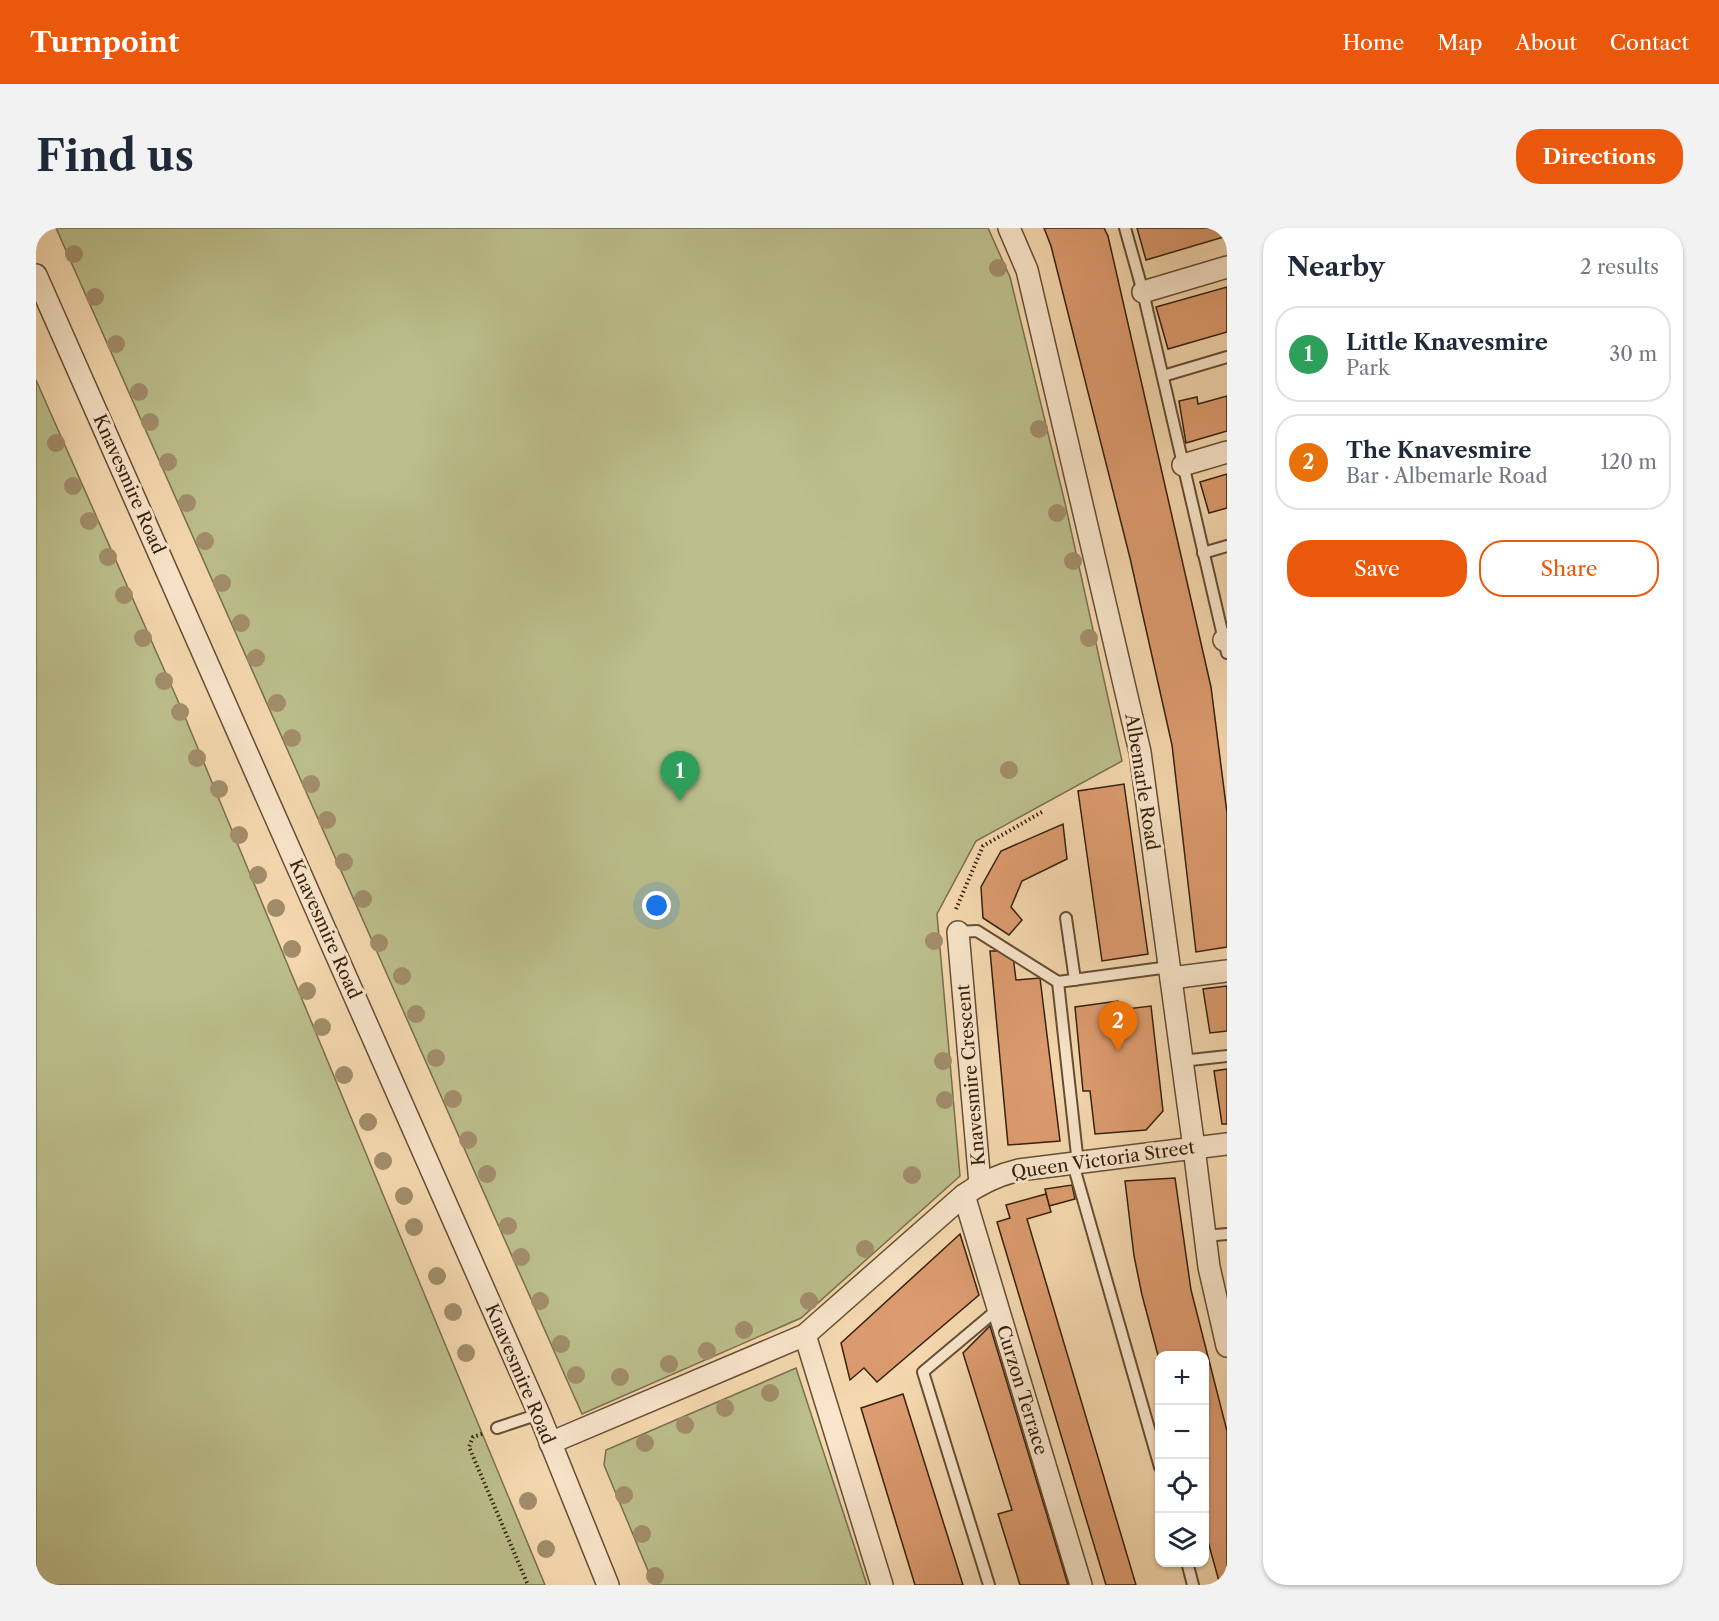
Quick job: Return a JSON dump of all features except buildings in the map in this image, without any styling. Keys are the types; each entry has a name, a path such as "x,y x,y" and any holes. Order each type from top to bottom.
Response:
{"street":[{"name":"Albemarle Road","path":"1009,228 1028,270 1140,752 1209,1267 1225,1333"},
{"path":"1143,292 1227,267"},
{"name":"Knavesmire Road","path":"36,275 538,1414 608,1585"},
{"path":"1183,465 1227,452"},
{"name":"Knavesmire Crescent","path":"958,932 972,1190"},
{"path":"1170,973 1227,971"},
{"name":"Queen Victoria Street","path":"972,1190 1000,1174 1019,1170 1227,1144"},
{"path":"550,1443 805,1335 972,1190"},
{"name":"Curzon Terrace","path":"972,1190 998,1309 1081,1585"},
{"path":"805,1335 882,1585"}],"lane":[{"path":"1125,228 1143,292 1226,644"},
{"path":"1163,376 1227,357"},
{"path":"1203,553 1227,546"},
{"path":"1066,918 1075,980"},
{"path":"958,932 977,931 1058,982 1170,973"},
{"path":"1058,982 1075,1164 1158,1459"},
{"path":"1182,1061 1227,1056"},
{"path":"1205,1236 1227,1234"},
{"path":"989,1585 923,1372 998,1309"},
{"path":"497,1428 538,1414"},
{"path":"1188,1567 1193,1585"}],"path":[{"path":"958,932 952,916 983,846 1042,812"},
{"path":"497,1428 473,1437 469,1447 528,1585"}],"green space":[{"path":"56,228 988,228 1010,277 1065,503 1122,761 976,841 937,914 960,1176 801,1318 582,1414"},
{"path":"36,380 182,710 545,1585 36,1585"},
{"path":"796,1368 867,1585 654,1585 604,1465 606,1450"}],"place":[{"name":"Little Knavesmire","path":"680,801"},
{"name":"The Knavesmire","path":"1118,1051"}]}
